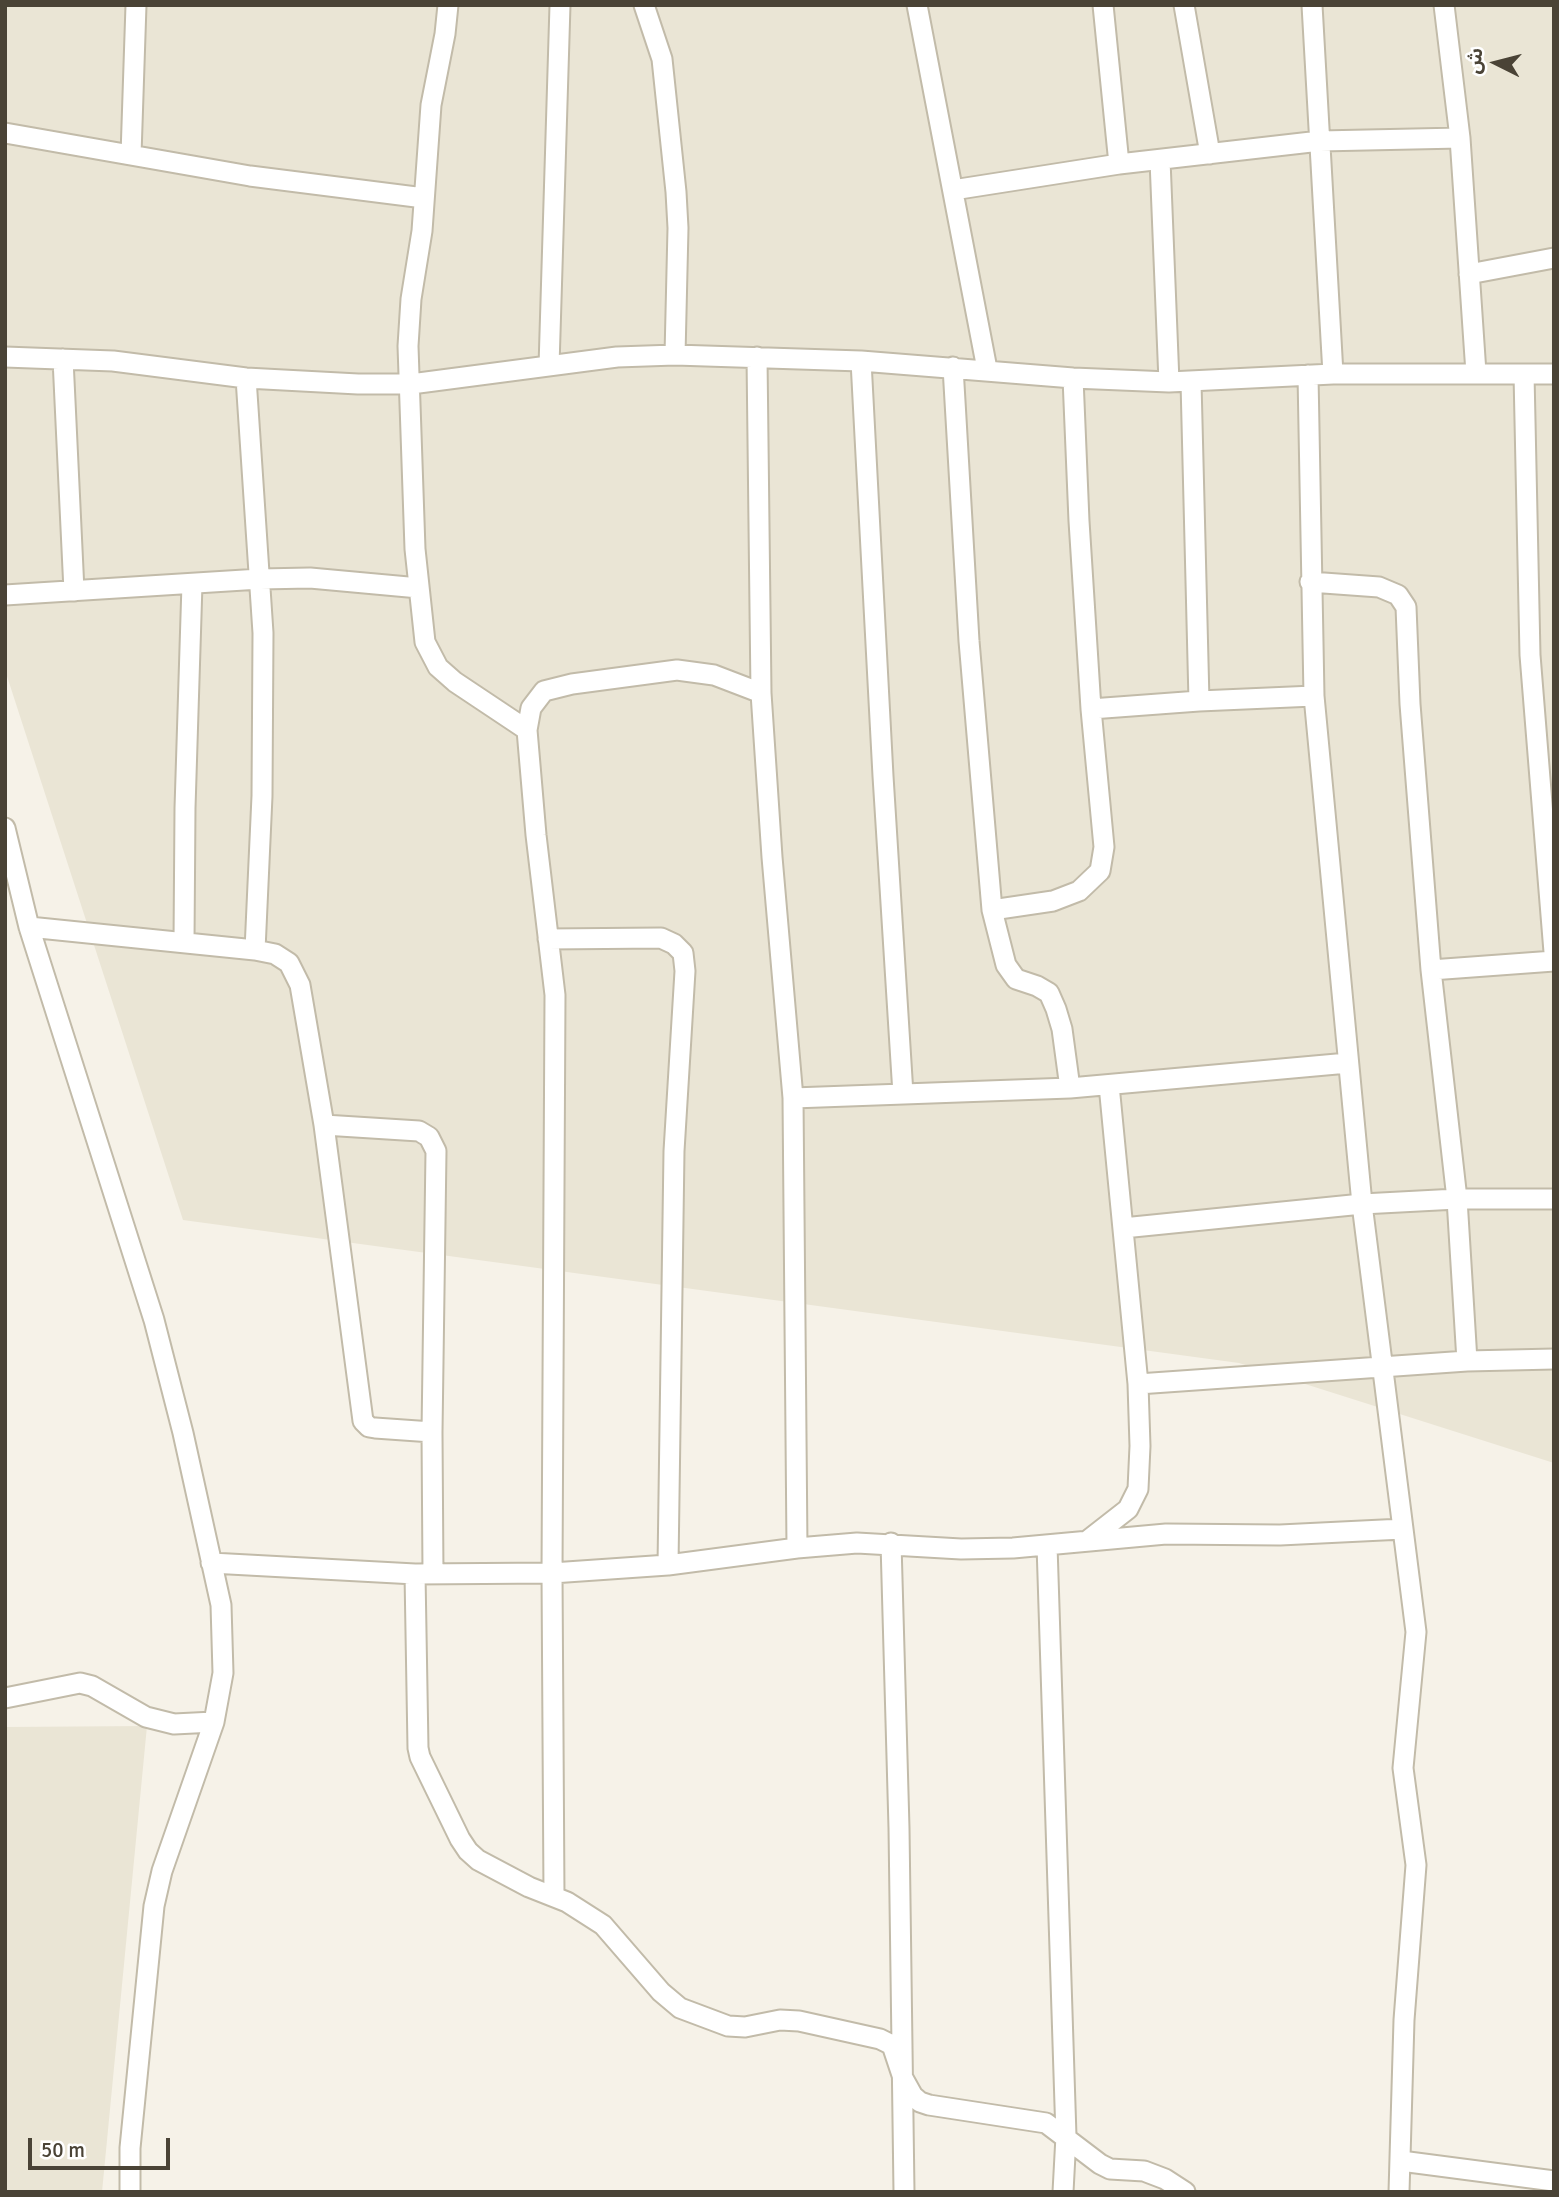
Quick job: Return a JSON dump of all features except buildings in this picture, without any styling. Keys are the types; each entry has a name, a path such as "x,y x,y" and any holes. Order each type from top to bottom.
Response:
{"street":[{"path":"131,155 136,5"},
{"path":"448,5 431,105 422,231 411,299 408,346 415,549 419,588 425,642 438,667 455,682 527,730"},
{"path":"549,366 560,5"},
{"path":"644,5 662,59 676,192 678,228 675,355"},
{"path":"917,5 987,369"},
{"path":"1103,5 1119,164"},
{"path":"1184,5 1210,154"},
{"path":"1312,5 1333,374"},
{"path":"1444,5 1461,138 1476,373"},
{"path":"5,134 250,176 424,198"},
{"path":"953,190 1119,164 1320,141 1461,138"},
{"path":"1160,160 1169,382"},
{"path":"1469,274 1554,258"},
{"path":"5,357 113,360 246,379 411,384 617,357 675,355 861,361 1073,378 1169,382 1333,374 1554,374"},
{"path":"757,357 761,693 793,1098 797,1548"},
{"path":"63,359 74,591"},
{"path":"861,361 881,749 903,1094"},
{"path":"953,367 969,641 992,910 1006,965 1016,979 1049,993 1062,1029 1070,1088"},
{"path":"1524,374 1530,655 1554,952"},
{"path":"1308,375 1314,696 1362,1204 1416,1632 1402,1768 1416,1865 1404,2020 1399,2192"},
{"path":"992,910 1053,901 1079,891 1100,871 1104,847 1091,709 1073,378"},
{"path":"246,379 263,633 262,796 255,950"},
{"path":"1191,382 1199,701"},
{"path":"5,595 310,578 419,588"},
{"path":"1310,582 1379,587 1398,595 1406,607 1410,704 1431,971 1457,1199 1467,1361"},
{"path":"184,942 192,584"},
{"path":"554,1896 552,1573 555,995 527,730 531,708 544,691 572,684 677,670 715,675 761,693"},
{"path":"1091,709 1314,696"},
{"path":"5,828 29,927 154,1320 183,1433 221,1605 223,1673 214,1722 162,1871 154,1906 131,2137 130,2192"},
{"path":"29,927 255,950 275,954 289,962 300,985 324,1125 363,1421 369,1427 375,1428 432,1432"},
{"path":"548,939 661,938 674,944 683,953 685,971 674,1151 668,1565"},
{"path":"1431,971 1554,961"},
{"path":"793,1098 1070,1088 1348,1063"},
{"path":"1087,1541 1128,1509 1138,1489 1139,1384 1109,1085"},
{"path":"324,1125 419,1131 429,1137 436,1151 432,1432 418,1748 420,1757 468,1851 498,1871 567,1902 603,1925 662,1992 680,2007 728,2026 744,2027 780,2020 799,2021 880,2039 891,2045 903,2078 914,2096 929,2105 1046,2123 1110,2169 1144,2171 1166,2179 1185,2192"},
{"path":"1124,1228 1362,1204 1457,1199 1554,1199"},
{"path":"1139,1384 1467,1361 1554,1359"},
{"path":"211,1563 424,1574 552,1573 668,1565 857,1543 961,1549 1047,1545 1166,1534 1280,1535 1403,1529"},
{"path":"891,1543 904,2192"},
{"path":"1047,1545 1066,2136 1063,2192"},
{"path":"5,1698 80,1683 92,1686 146,1717 174,1724 214,1722"},
{"path":"1401,2161 1554,2180"}],"shaded area":[{"path":"5,5 1554,5 1554,1463 1239,1363 183,1220 5,670"},
{"path":"147,1726 102,2192 5,2192 5,1727"}]}
